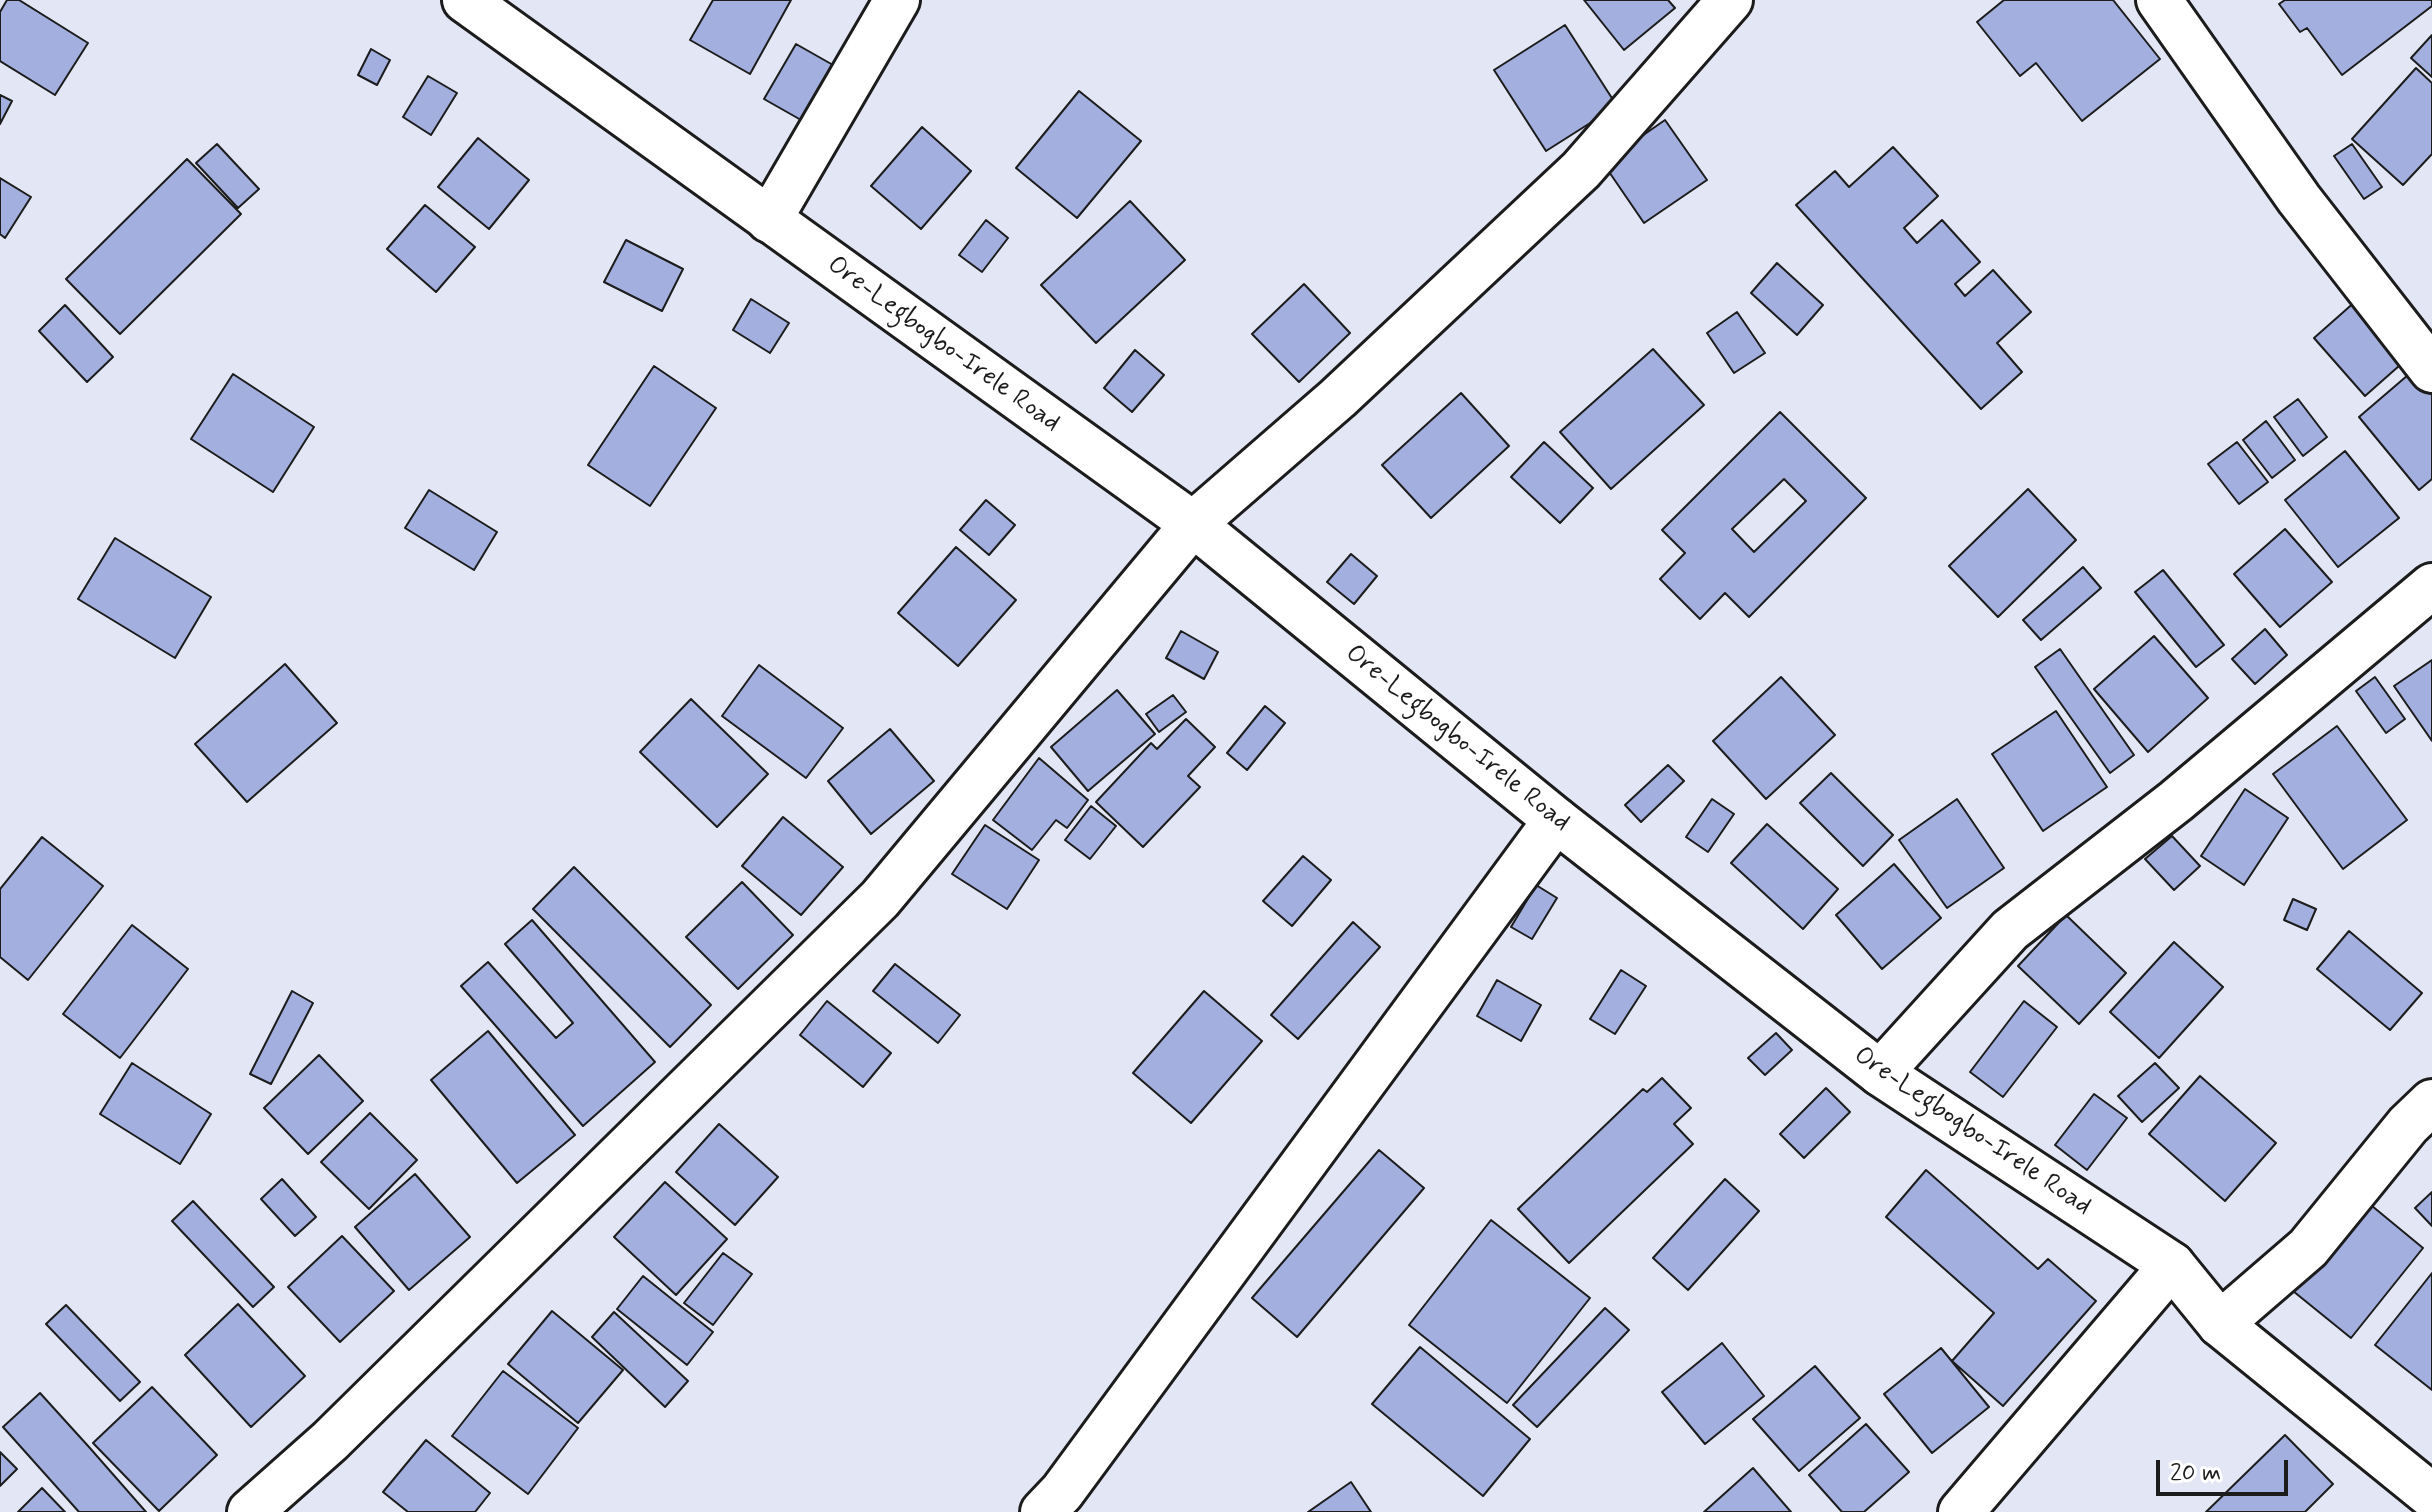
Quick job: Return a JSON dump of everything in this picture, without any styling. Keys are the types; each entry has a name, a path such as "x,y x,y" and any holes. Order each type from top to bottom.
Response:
{"street":[{"name":"Ore-Legbogbo-Irele Road","path":"465,0 1193,524 1556,820 1880,1073 2172,1265 2220,1324 2432,1496"},
{"path":"769,220 897,0"},
{"path":"250,1512 330,1441 880,899 1193,524 1338,398 1581,170 1730,0"},
{"path":"2159,0 2299,199 2432,370"},
{"path":"1880,1073 2010,930 2176,801 2432,586"},
{"path":"1043,1512 1062,1492 1556,820"},
{"path":"2220,1324 2308,1248 2408,1125 2432,1102"},
{"path":"1961,1512 2172,1265"}],"building":[{"path":"7,0 19,0 88,43 55,95 0,61 0,12"},
{"path":"713,0 791,0 750,74 690,40"},
{"path":"1584,0 1668,0 1675,8 1624,50"},
{"path":"2004,0 2113,0 2160,59 2082,121 2036,63 2020,76 1977,22"},
{"path":"2285,0 2432,0 2432,6 2342,75 2307,28 2300,32 2279,4"},
{"path":"1565,25 1617,106 1546,151 1494,70"},
{"path":"2432,35 2432,77 2411,58"},
{"path":"796,44 833,65 801,120 764,99"},
{"path":"371,49 390,60 377,85 358,75"},
{"path":"2416,68 2432,83 2432,154 2403,185 2352,139"},
{"path":"428,76 457,93 431,135 403,117"},
{"path":"1079,91 1141,141 1077,218 1016,168"},
{"path":"0,95 12,101 0,124"},
{"path":"1665,120 1707,180 1644,223 1603,163"},
{"path":"922,127 971,171 921,229 871,186"},
{"path":"478,138 529,180 489,229 438,187"},
{"path":"217,144 259,189 238,208 196,163"},
{"path":"2352,144 2382,187 2364,199 2334,156"},
{"path":"1893,147 1938,196 1904,228 1917,243 1942,220 1980,262 1955,284 1965,296 1993,270 2031,312 1997,343 2022,372 1981,409 1796,205 1835,171 1849,187"},
{"path":"187,159 241,214 120,334 66,279"},
{"path":"0,178 31,197 5,238 0,234"},
{"path":"1130,201 1185,260 1096,343 1041,285"},
{"path":"425,205 475,247 436,292 387,249"},
{"path":"986,220 1008,238 982,272 959,255"},
{"path":"626,240 683,269 662,311 604,282"},
{"path":"1777,263 1823,305 1797,335 1751,293"},
{"path":"1304,284 1350,333 1299,382 1252,334"},
{"path":"751,299 789,323 770,353 733,330"},
{"path":"2357,300 2408,358 2365,396 2314,338"},
{"path":"65,305 113,357 87,382 39,331"},
{"path":"1737,312 1765,353 1734,373 1707,333"},
{"path":"1653,349 1704,405 1611,489 1560,432"},
{"path":"1135,350 1164,375 1132,412 1104,388"},
{"path":"654,366 716,408 650,506 588,465"},
{"path":"2415,369 2432,389 2432,479 2419,490 2359,417"},
{"path":"233,374 314,427 273,492 191,439"},
{"path":"1461,393 1509,446 1431,518 1382,465"},
{"path":"2298,399 2327,437 2303,456 2274,417"},
{"path":"1780,412 1866,498 1749,617 1725,593 1700,619 1660,579 1685,553 1662,530","holes":["1784,479 1806,501 1754,552 1732,529"]},
{"path":"2266,421 2295,460 2272,478 2243,440"},
{"path":"1544,442 1593,488 1560,523 1511,477"},
{"path":"2237,442 2268,482 2239,504 2208,464"},
{"path":"2345,451 2399,518 2338,567 2285,500"},
{"path":"2028,489 2076,540 1998,617 1949,566"},
{"path":"429,490 497,532 474,570 405,528"},
{"path":"986,500 1015,525 989,555 960,530"},
{"path":"2285,529 2332,582 2280,627 2234,574"},
{"path":"115,538 211,597 175,658 78,599"},
{"path":"956,547 1016,600 958,666 898,613"},
{"path":"1351,554 1377,576 1354,604 1327,582"},
{"path":"2083,567 2101,588 2041,640 2023,620"},
{"path":"2163,570 2224,645 2196,667 2135,592"},
{"path":"2265,629 2287,655 2255,684 2232,659"},
{"path":"1181,631 1218,652 1204,679 1166,658"},
{"path":"2154,636 2208,698 2148,752 2094,689"},
{"path":"2060,649 2134,755 2110,773 2035,667"},
{"path":"2432,660 2432,741 2394,686"},
{"path":"285,664 337,723 247,802 195,744"},
{"path":"759,665 843,728 806,778 722,716"},
{"path":"1781,677 1835,735 1766,799 1713,741"},
{"path":"2375,677 2405,719 2386,733 2356,691"},
{"path":"1117,690 1155,734 1088,791 1051,747"},
{"path":"1173,695 1186,712 1159,732 1146,714"},
{"path":"691,699 768,774 717,827 640,752"},
{"path":"1265,706 1285,723 1247,770 1227,753"},
{"path":"2056,711 2107,787 2043,831 1992,754"},
{"path":"1186,719 1215,747 1188,776 1200,787 1143,847 1096,802 1151,743 1157,749"},
{"path":"2337,726 2407,820 2343,869 2273,774"},
{"path":"890,729 934,781 871,834 828,781"},
{"path":"1039,758 1088,800 1067,828 1056,820 1032,850 993,820"},
{"path":"1668,765 1684,781 1641,822 1625,805"},
{"path":"1831,773 1893,835 1863,866 1800,803"},
{"path":"2245,789 2288,818 2244,885 2201,856"},
{"path":"1712,799 1734,814 1708,852 1686,837"},
{"path":"1957,799 2004,868 1947,908 1899,840"},
{"path":"1091,806 1116,826 1090,859 1065,840"},
{"path":"783,817 843,867 801,915 742,866"},
{"path":"1767,824 1838,889 1803,929 1731,863"},
{"path":"985,825 1039,860 1007,909 952,874"},
{"path":"2172,836 2200,866 2174,890 2145,859"},
{"path":"42,837 103,886 28,980 0,957 0,889"},
{"path":"1303,856 1331,880 1292,926 1263,901"},
{"path":"1894,864 1941,918 1882,969 1836,915"},
{"path":"574,867 711,1005 670,1047 533,909"},
{"path":"742,882 793,935 738,989 686,937"},
{"path":"1536,885 1557,898 1532,939 1511,927"},
{"path":"2293,899 2316,909 2307,930 2284,920"},
{"path":"2066,915 2126,973 2079,1024 2018,966"},
{"path":"532,920 655,1062 583,1126 461,986 488,962 556,1038 573,1023 505,944"},
{"path":"1353,922 1380,947 1298,1039 1271,1015"},
{"path":"132,925 188,969 120,1058 63,1014"},
{"path":"2349,931 2422,993 2390,1030 2317,969"},
{"path":"2174,942 2223,987 2159,1058 2110,1012"},
{"path":"895,964 960,1015 938,1043 873,991"},
{"path":"1621,970 1646,986 1615,1034 1590,1019"},
{"path":"1497,980 1541,1005 1521,1041 1477,1016"},
{"path":"292,991 313,1003 271,1084 250,1074"},
{"path":"1204,991 1262,1041 1191,1123 1133,1073"},
{"path":"827,1001 891,1053 863,1087 800,1035"},
{"path":"2024,1001 2057,1027 2003,1097 1970,1072"},
{"path":"488,1031 575,1135 517,1183 431,1080"},
{"path":"1776,1033 1792,1050 1765,1075 1748,1058"},
{"path":"319,1055 363,1101 308,1154 264,1108"},
{"path":"132,1063 211,1114 180,1164 100,1114"},
{"path":"2155,1063 2179,1088 2142,1122 2118,1096"},
{"path":"2200,1076 2276,1143 2225,1201 2149,1134"},
{"path":"1662,1078 1691,1108 1674,1124 1693,1144 1569,1263 1518,1209 1643,1089 1647,1092"},
{"path":"1826,1088 1850,1112 1804,1158 1780,1134"},
{"path":"2094,1094 2127,1118 2087,1170 2055,1145"},
{"path":"370,1113 417,1160 369,1209 321,1162"},
{"path":"719,1124 778,1177 735,1225 676,1172"},
{"path":"1379,1150 1424,1188 1297,1337 1252,1298"},
{"path":"1926,1170 2038,1269 2048,1259 2096,1301 2003,1406 1952,1361 1994,1313 1886,1217"},
{"path":"415,1174 470,1237 409,1290 355,1227"},
{"path":"282,1179 316,1217 295,1236 261,1199"},
{"path":"1725,1179 1759,1211 1688,1290 1653,1258"},
{"path":"665,1182 727,1239 676,1295 614,1237"},
{"path":"2432,1192 2432,1226 2415,1208"},
{"path":"193,1201 274,1287 253,1307 172,1221"},
{"path":"2366,1201 2423,1248 2351,1338 2293,1291"},
{"path":"1491,1220 1590,1298 1507,1403 1409,1325"},
{"path":"342,1236 394,1291 340,1342 288,1287"},
{"path":"723,1253 752,1274 713,1325 684,1303"},
{"path":"2432,1273 2432,1390 2375,1345"},
{"path":"643,1276 713,1332 687,1365 617,1309"},
{"path":"238,1304 305,1376 251,1427 185,1355"},
{"path":"66,1305 140,1382 120,1401 46,1324"},
{"path":"1605,1308 1629,1330 1537,1427 1513,1405"},
{"path":"552,1311 623,1370 578,1423 508,1364"},
{"path":"614,1312 688,1381 665,1407 592,1337"},
{"path":"1722,1343 1764,1396 1705,1444 1662,1392"},
{"path":"1420,1347 1530,1439 1483,1496 1372,1404"},
{"path":"1941,1348 1989,1407 1932,1453 1884,1394"},
{"path":"1815,1366 1860,1418 1799,1471 1753,1419"},
{"path":"503,1371 578,1428 528,1494 452,1436"},
{"path":"152,1387 217,1455 159,1511 93,1443"},
{"path":"40,1393 146,1512 79,1512 3,1427"},
{"path":"1866,1424 1909,1472 1864,1512 1842,1512 1809,1475"},
{"path":"2285,1435 2333,1484 2305,1512 2206,1512"},
{"path":"426,1440 490,1493 475,1512 408,1512 383,1492"},
{"path":"0,1452 17,1469 0,1486"},
{"path":"1753,1468 1791,1512 1704,1512"},
{"path":"1351,1482 1371,1512 1308,1512"},
{"path":"42,1488 65,1512 18,1512"}]}
